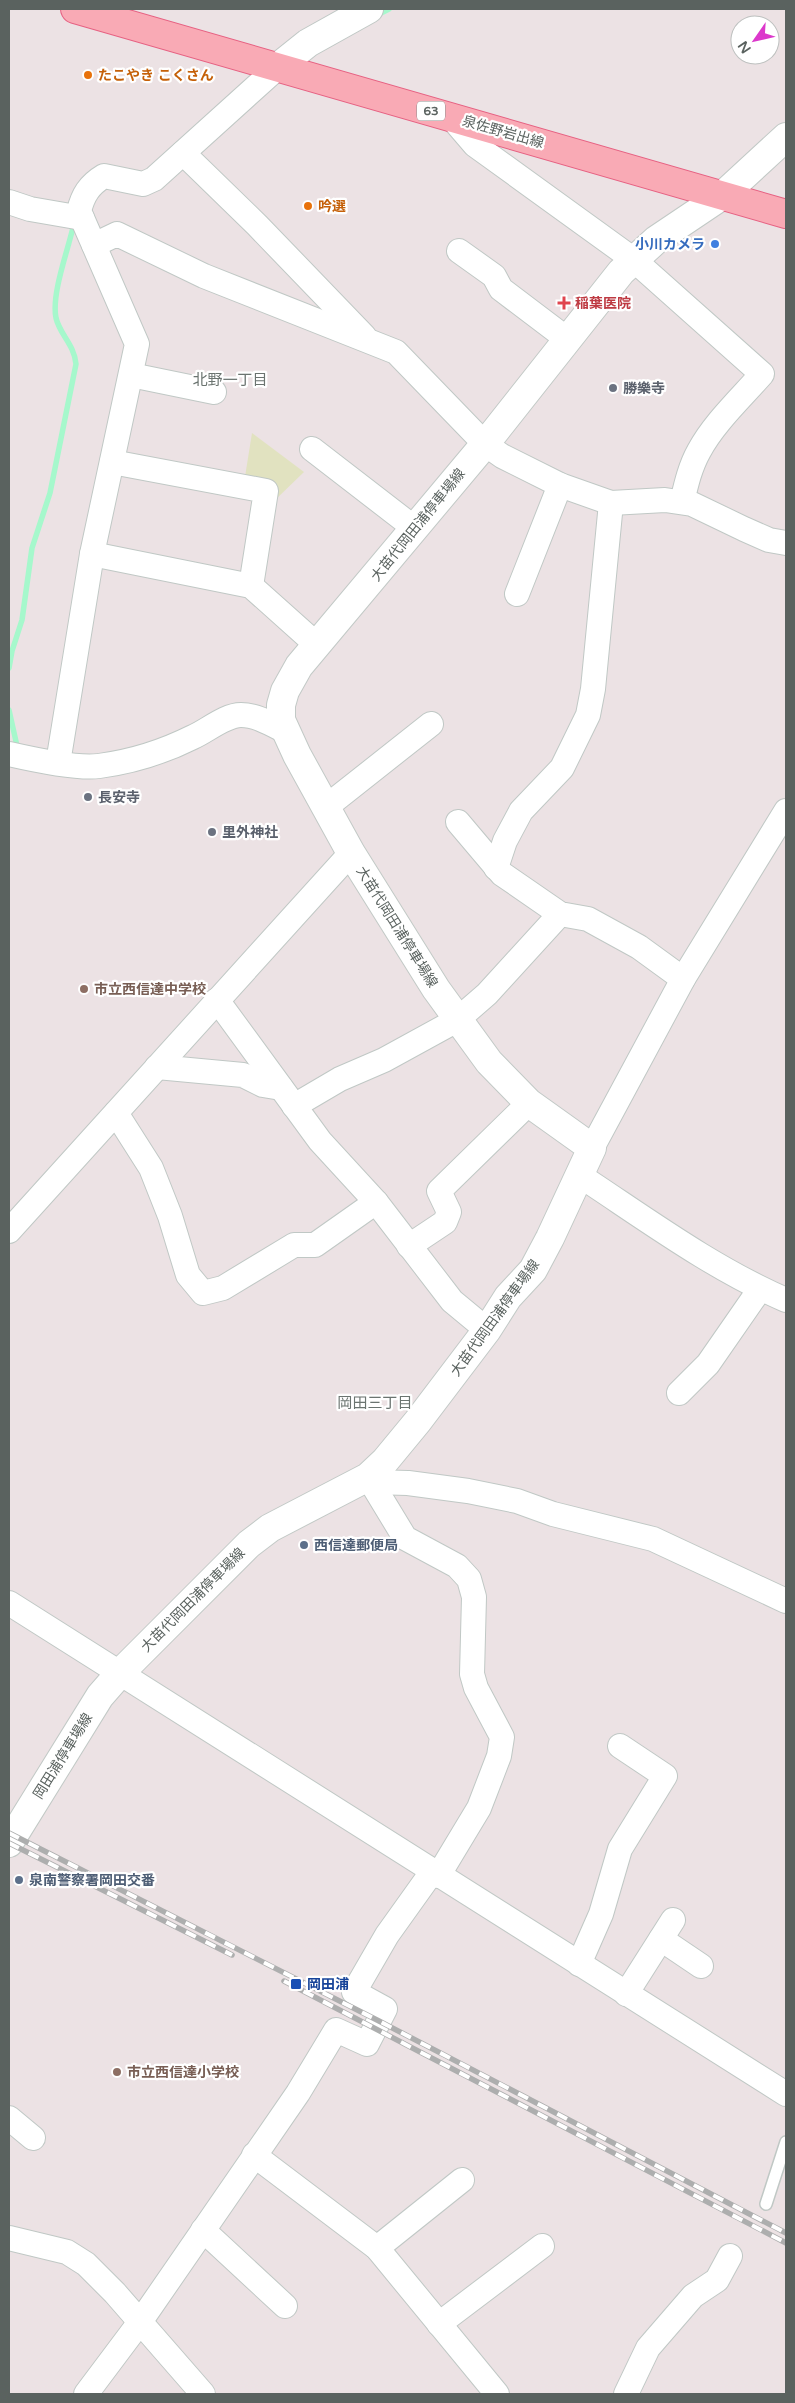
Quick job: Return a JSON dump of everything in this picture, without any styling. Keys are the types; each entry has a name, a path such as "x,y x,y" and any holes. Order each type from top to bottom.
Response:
{"main road":[{"name":"泉佐野岩出線","path":"76,9 786,214"},
{"path":"278,67 308,43 369,9"},
{"name":"大苗代岡田浦停車場線","path":"120,1672 249,1544 270,1528 370,1479 418,1421 487,1330 508,1297 533,1270 592,1148 530,1103 489,1062 436,989 351,853 286,732 281,720 281,705 285,691 299,666 485,444 566,338 621,272 656,240 723,195 786,138"},
{"name":"岡田浦停車場線","path":"9,1843 100,1696 120,1672"}],"street":[{"path":"58,762 92,554 137,344 79,211 83,196 94,183 104,176 143,184 154,179 278,67"},
{"path":"452,117 475,144 634,260 762,374 716,427 699,451 689,474 682,502"},
{"path":"183,153 257,225 371,343"},
{"path":"9,202 30,209 82,218"},
{"path":"94,245 118,234 204,276 396,352 485,444 502,456 560,484 611,503 665,500 692,504 769,540 786,543"},
{"path":"459,251 494,276 501,289 566,338"},
{"path":"131,375 214,392"},
{"path":"312,449 414,527"},
{"path":"112,462 266,491 251,586"},
{"path":"517,594 560,484"},
{"path":"496,868 505,841 521,811 562,768 588,714 593,689 611,503"},
{"path":"92,554 251,586 317,645"},
{"path":"9,754 32,760 97,767 141,756 192,738 238,715 250,715 286,732"},
{"path":"326,808 431,724"},
{"path":"592,1148 684,979 786,811"},
{"path":"458,822 502,874 560,914 588,919 639,947 684,979"},
{"path":"9,1231 20,1204 116,1113 351,853"},
{"path":"157,1068 243,1075 288,1097 340,1079 384,1060 458,1020 488,994 560,914"},
{"path":"217,1000 320,1141 376,1202 452,1300 487,1330"},
{"path":"409,1246 445,1222 449,1212 439,1191 530,1103"},
{"path":"116,1113 151,1168 170,1216 188,1275 203,1293 223,1288 294,1245 315,1245 376,1202"},
{"path":"579,1175 675,1239 760,1289 786,1300"},
{"path":"678,1393 708,1364 760,1289"},
{"path":"370,1479 468,1491 517,1501 553,1514 654,1539 786,1601"},
{"path":"86,2394 140,2322 298,2093 336,2030 366,2044 384,2009 354,1992 388,1935 435,1874 479,1808 498,1756 502,1737 476,1688 472,1674 474,1597 469,1579 457,1566 405,1538 370,1479"},
{"path":"9,1603 435,1874 786,2094"},
{"path":"579,1964 601,1914 620,1849 665,1776 620,1746"},
{"path":"626,1994 667,1930 701,1966"},
{"path":"9,2118 33,2138"},
{"path":"254,2155 377,2248 497,2394"},
{"path":"377,2248 462,2180"},
{"path":"203,2230 286,2306"},
{"path":"9,2238 67,2252 86,2264 203,2394"},
{"path":"439,2324 542,2246"},
{"path":"626,2394 648,2348 693,2296 717,2280 730,2256"}],"lane":[{"path":"766,2204 774,2185 786,2142"}],"green space":[{"path":"252,433 304,472 272,503 244,483"}],"waterway":[{"path":"375,16 389,9"},
{"path":"9,668 12,651 22,620 32,548 50,493 76,364 73,351 58,324 55,308 58,284 74,223"},
{"path":"9,710 17,746 15,749"}],"railway":[{"path":"9,1833 379,2021 786,2233"},
{"path":"9,1843 232,1955"},
{"path":"284,1981 786,2243"}],"place":[{"name":"たこやき こくさん","path":"88,75"},
{"name":"吟選","path":"308,206"},
{"name":"小川カメラ","path":"715,244"},
{"name":"稲葉医院","path":"564,303"},
{"name":"勝樂寺","path":"613,388"},
{"name":"長安寺","path":"88,797"},
{"name":"里外神社","path":"212,832"},
{"name":"市立西信達中学校","path":"84,989"},
{"name":"西信達郵便局","path":"304,1545"},
{"name":"泉南警察署岡田交番","path":"19,1880"},
{"name":"岡田浦","path":"296,1984"},
{"name":"市立西信達小学校","path":"117,2072"}],"district":[{"name":"北野一丁目","path":"230,380"},
{"name":"岡田三丁目","path":"375,1403"}]}
